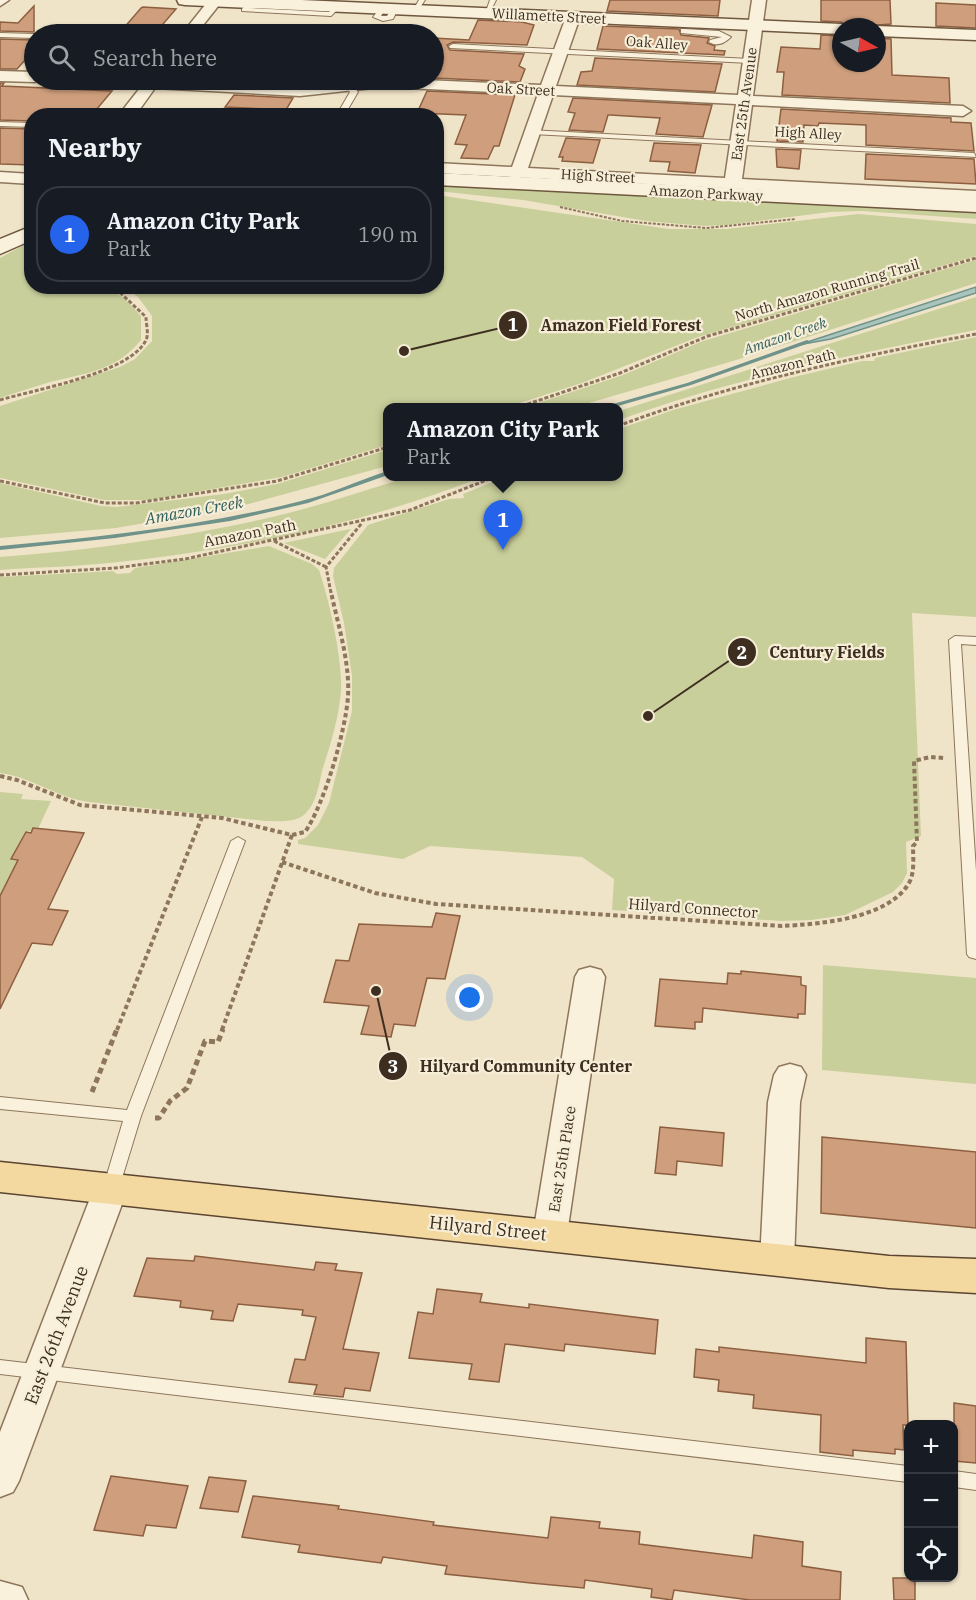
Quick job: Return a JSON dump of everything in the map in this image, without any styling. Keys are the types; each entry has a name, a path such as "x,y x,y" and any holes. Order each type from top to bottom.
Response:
{"main road":[{"name":"Willamette Street","path":"185,0 388,9 420,5 490,7 573,17 832,29"},
{"path":"886,31 976,35"},
{"name":"Amazon Parkway","path":"444,179 976,206"},
{"path":"0,247 24,236"},
{"name":"Hilyard Street","path":"0,1177 550,1234 777,1261 889,1272 976,1276"}],"street":[{"name":"East 25th Avenue","path":"733,183 759,0"},
{"path":"197,24 215,1"},
{"path":"518,172 573,17"},
{"path":"0,76 24,77"},
{"name":"Oak Street","path":"444,85 963,111"},
{"path":"132,108 146,90"},
{"name":"Oak Street","path":"285,90 310,90"},
{"name":"High Street","path":"444,168 976,196"},
{"path":"0,177 24,178"},
{"name":"East 25th Place","path":"550,1234 590,977"},
{"path":"777,1261 784,1102 790,1075"},
{"name":"East 26th Avenue","path":"0,1481 111,1188"},
{"path":"0,1599 8,1600"}],"lane":[{"path":"684,32 717,33 727,37 720,42 713,42"},
{"path":"0,35 24,36"},
{"name":"Oak Alley","path":"453,46 750,61"},
{"path":"345,108 354,92 352,90"},
{"path":"0,124 24,125"},
{"name":"High Alley","path":"532,132 974,155"},
{"path":"976,641 955,639 974,954 976,954"},
{"path":"111,1188 134,1116 238,841"},
{"path":"0,1103 134,1116"},
{"path":"0,1367 904,1473"},
{"path":"958,1480 976,1482"}],"path":[{"name":"North Amazon Running Trail","path":"531,403 620,373 708,336 976,258"},
{"path":"0,400 110,369 135,355 146,340 146,317 123,294"},
{"name":"Amazon Path","path":"623,424 776,379 895,350 976,334"},
{"path":"0,481 105,503 136,503 277,481 383,448"},
{"name":"Amazon Path","path":"0,575 115,568 185,559 362,523 411,510 487,481"},
{"path":"326,567 362,523"},
{"path":"274,541 326,567"},
{"path":"0,776 17,780 80,805 222,818 292,835 305,832 322,801 348,697 347,671 326,567"},
{"name":"Hilyard Connector","path":"282,862 375,893 436,904 782,926 815,925 843,920 870,911 903,891 914,870 913,846 916,842 914,761 930,757 963,759"},
{"path":"91,1095 202,817"},
{"path":"134,1116 159,1118 170,1101 187,1088 205,1041 218,1042 292,835"}],"green space":[{"path":"444,184 976,211 976,219 861,211 830,212 704,226 646,221 523,200 444,192"},
{"path":"444,196 669,229 727,229 858,214 976,224 976,256 698,337 582,383 520,403 383,403 383,446 282,477 149,500 104,500 0,478 0,406 120,367 135,359 152,341 152,316 134,294 444,294"},
{"path":"24,245 24,294 118,294 141,316 141,340 111,365 0,398 0,258"},
{"path":"976,260 976,283 733,361 589,403 538,403 623,375 703,341"},
{"path":"976,297 976,330 750,379 623,419 623,410"},
{"path":"976,337 976,617 912,613 921,836 906,842 907,873 902,883 893,892 845,915 811,920 781,921 612,910 614,879 582,857 430,846 403,859 298,844 298,840 305,838 318,825 329,803 352,711 352,676 344,623 333,576 334,568 368,525 449,499 464,498 463,494 495,481 623,481 623,428 673,410 794,377 862,361 874,361 875,358"},
{"path":"383,451 383,467 238,507 116,528 0,538 0,483 101,506 117,507 224,494 277,484"},
{"path":"396,481 471,481 437,494 346,521 252,542 157,558 0,570 0,557 67,551 202,532 304,509"},
{"path":"350,529 325,559 284,543"},
{"path":"269,546 312,564 319,570 338,647 341,691 336,722 316,794 305,814 292,820 266,821 89,802 77,800 12,775 0,773 0,577 113,571 117,574 130,573 135,568"},
{"path":"0,792 23,794 21,799 51,801 38,829 26,832 12,859 18,860 0,896"},
{"path":"823,965 976,978 976,1084 822,1070"}],"water":[{"path":"976,287 976,293 831,339 798,345"}],"building":[{"path":"610,0 720,0 718,16 607,11"},
{"path":"821,0 890,0 891,24 886,24 886,18 832,18 832,22 821,21"},
{"path":"936,3 976,5 976,28 936,26"},
{"path":"34,6 34,24 24,24 24,32 0,31 0,22 18,23"},
{"path":"143,7 176,9 163,24 127,24"},
{"path":"478,20 522,22 534,25 527,45 453,42 447,45 450,50 524,54 519,66 525,69 520,82 444,78 444,39 469,40"},
{"path":"603,26 679,29 681,35 709,38 707,43 715,46 714,50 725,51 724,55 597,49"},
{"path":"821,35 832,36 832,72 886,72 886,39 891,39 892,75 949,78 950,103 782,95 784,72 777,72 781,47 820,49"},
{"path":"0,39 24,40 24,61 17,69 0,69"},
{"path":"595,58 722,64 715,92 577,85 581,72 592,71"},
{"path":"0,83 4,83 2,86 24,87 24,90 112,91 98,108 24,108 24,121 0,120"},
{"path":"427,91 515,95 499,146 494,146 488,159 461,158 467,145 455,144 466,115 444,114 444,108 419,108"},
{"path":"234,95 293,98 287,108 225,107"},
{"path":"573,98 712,105 703,137 656,134 660,118 610,115 608,115 603,132 569,130 575,113 568,112"},
{"path":"781,109 951,118 951,122 971,123 974,151 866,145 866,125 819,123 818,126 804,125 803,142 777,141"},
{"path":"0,128 24,129 24,165 0,164"},
{"path":"566,138 600,140 593,163 562,161 563,157 559,157"},
{"path":"654,143 701,145 695,173 668,171 670,162 650,161"},
{"path":"776,149 801,150 799,169 777,167"},
{"path":"866,154 974,159 976,184 865,179"},
{"path":"33,828 84,833 48,909 68,911 52,945 32,943 0,1009 0,896 18,860 11,859 26,832 31,833"},
{"path":"436,913 460,916 445,979 427,978 415,1026 394,1024 391,1037 361,1034 369,1006 324,1002 336,960 349,961 359,924 432,927"},
{"path":"741,971 801,977 801,985 806,986 805,1014 798,1014 798,1018 703,1008 702,1022 695,1022 695,1029 655,1026 660,979 727,984 728,973 741,974"},
{"path":"660,1127 724,1133 722,1166 677,1161 676,1175 655,1173"},
{"path":"822,1137 976,1152 976,1228 821,1213"},
{"path":"195,1256 314,1270 316,1262 337,1264 335,1270 362,1273 343,1349 379,1353 370,1391 345,1388 343,1397 314,1394 317,1385 289,1382 295,1359 305,1360 316,1317 302,1315 303,1310 238,1304 233,1321 211,1319 213,1311 180,1307 181,1301 134,1296 147,1258 194,1261"},
{"path":"437,1289 482,1294 480,1302 529,1308 529,1304 658,1320 655,1354 565,1344 564,1351 505,1344 499,1382 469,1379 472,1364 409,1358 418,1312 433,1314"},
{"path":"866,1338 906,1342 908,1420 904,1420 903,1425 904,1450 895,1449 895,1454 853,1450 853,1456 820,1452 821,1415 753,1408 754,1395 718,1391 719,1380 694,1377 696,1349 719,1352 719,1347 866,1363"},
{"path":"954,1403 976,1406 976,1463 958,1461 958,1420 954,1420"},
{"path":"111,1476 188,1486 176,1528 146,1525 143,1536 94,1530"},
{"path":"209,1477 246,1481 238,1512 200,1508"},
{"path":"253,1496 339,1506 338,1509 434,1522 433,1525 548,1538 551,1517 600,1522 599,1528 640,1532 639,1544 752,1558 754,1535 803,1542 802,1566 841,1572 840,1600 750,1600 674,1590 672,1600 651,1597 652,1589 585,1580 584,1588 531,1583 445,1574 447,1566 383,1557 381,1563 298,1552 300,1545 242,1537"},
{"path":"893,1578 904,1578 904,1582 915,1582 915,1600 894,1600"}],"waterway":[{"name":"Amazon Creek","path":"620,403 689,384 807,342"},
{"name":"Amazon Creek","path":"0,548 115,536 230,519 306,502 383,475"}],"place":[{"name":"Amazon Field Forest","path":"404,351"},
{"name":"Amazon City Park","path":"503,550"},
{"name":"Century Fields","path":"648,716"},
{"name":"Hilyard Community Center","path":"376,991"}]}
